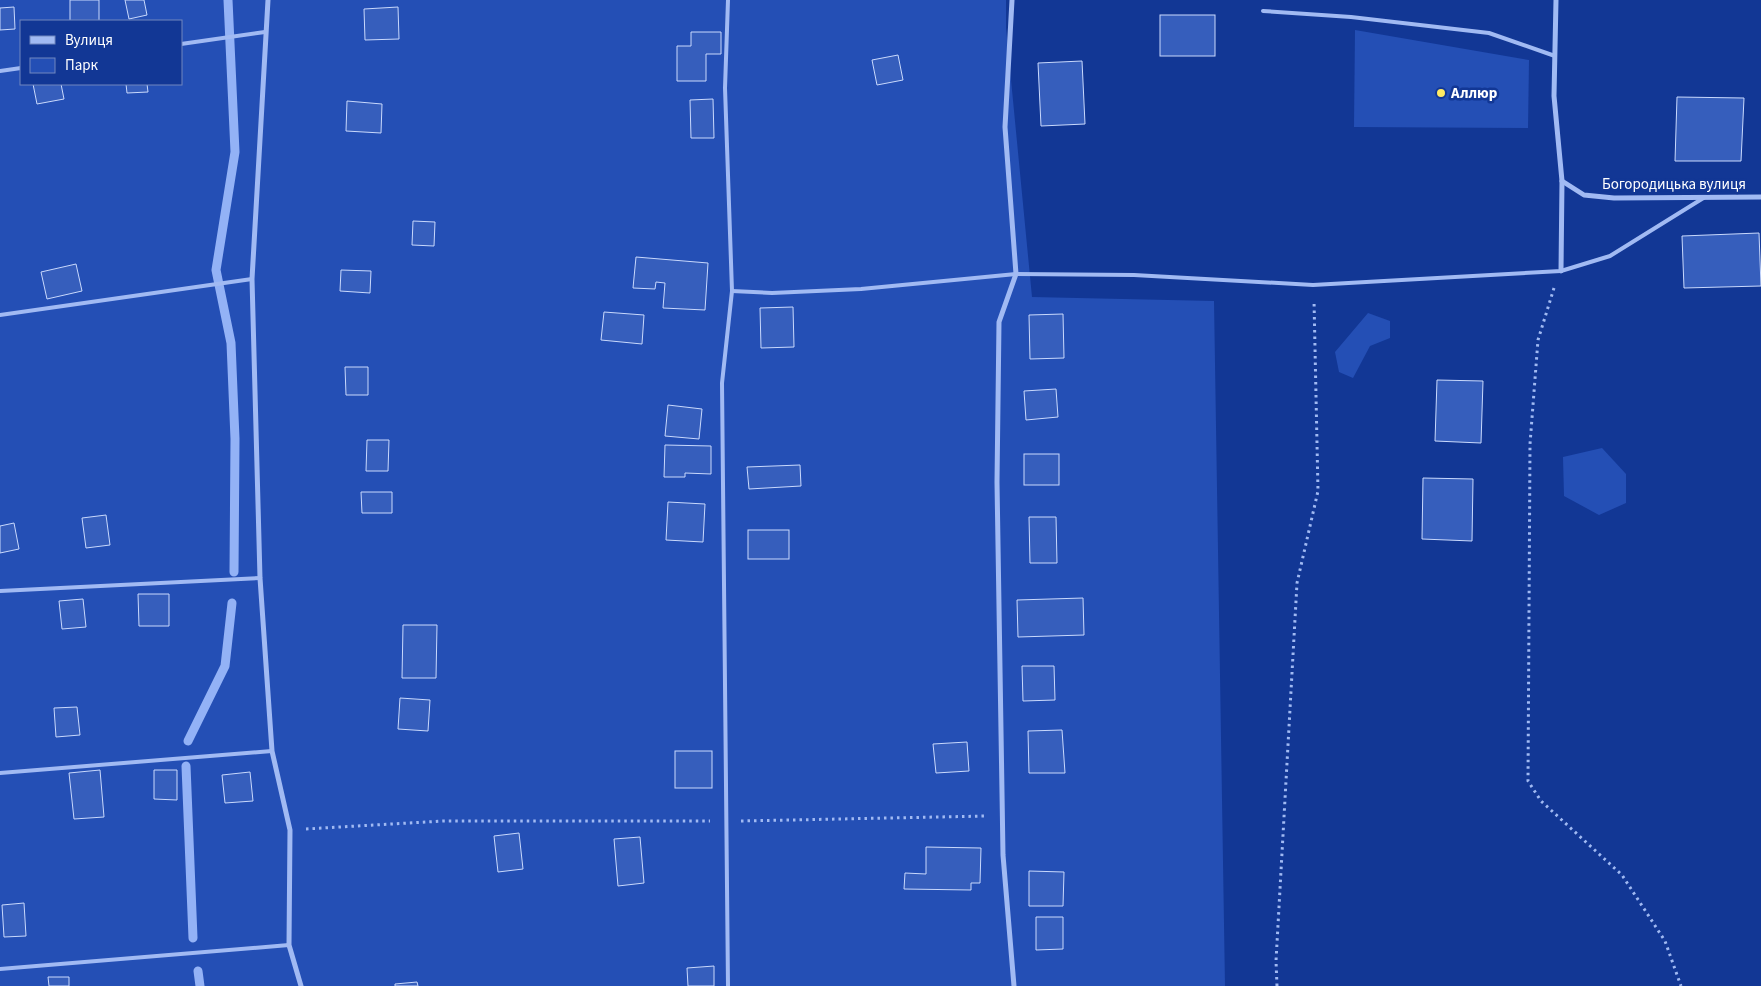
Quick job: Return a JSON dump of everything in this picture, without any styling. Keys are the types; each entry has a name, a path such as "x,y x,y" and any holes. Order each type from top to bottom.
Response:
{"street":[{"path":"268,0 252,279 260,578 272,750 290,830 289,945 301,986"},
{"path":"1012,0 1005,127 1016,274 999,322 997,482 1003,855 1014,986"},
{"path":"1556,0 1554,96 1562,181 1561,271"},
{"name":"Богородицька вулиця","path":"1562,181 1584,195 1614,198 1761,197"}],"lane":[{"path":"728,0 725,88 732,291 722,383 726,544 728,986"},
{"path":"1263,11 1351,17 1489,32 1555,56"},
{"path":"182,44 266,32"},
{"path":"0,71 20,68"},
{"path":"732,291 772,293 860,289 1016,274 1134,275 1313,285 1561,271 1610,256 1705,197"},
{"path":"0,315 252,279"},
{"path":"0,591 260,578"},
{"path":"0,773 272,750"},
{"path":"0,969 289,945"}],"path":[{"path":"1561,271 1550,298 1538,340 1530,444 1528,781 1541,801 1622,876 1665,941 1681,986"},
{"path":"1277,986 1276,961 1297,583 1318,491 1313,285"},
{"path":"290,830 444,821 726,821 1003,816"}],"green space":[{"path":"0,0 1006,0 1006,28 1032,297 1214,301 1225,986 0,986"},
{"name":"Аллюр","path":"1355,30 1529,60 1528,128 1354,127"},
{"path":"1368,313 1390,321 1390,338 1370,346 1353,378 1339,372 1335,352"},
{"path":"1602,448 1626,474 1626,503 1599,515 1564,496 1563,457"}],"building":[{"path":"70,0 99,0 99,20 70,20"},
{"path":"125,0 144,0 147,15 129,19"},
{"path":"14,7 15,29 0,30 0,8"},
{"path":"398,7 399,39 365,40 364,9"},
{"path":"1160,15 1215,15 1215,56 1160,56"},
{"path":"691,32 721,32 721,54 706,54 706,81 677,81 677,46 691,46"},
{"path":"898,55 903,80 877,85 872,60"},
{"path":"1082,61 1085,124 1041,126 1038,63"},
{"path":"33,85 61,85 64,99 37,104"},
{"path":"126,85 147,85 148,92 127,93"},
{"path":"1677,97 1744,98 1741,161 1675,161"},
{"path":"713,99 714,138 691,138 690,100"},
{"path":"347,101 382,104 381,133 346,131"},
{"path":"413,221 435,222 434,246 412,245"},
{"path":"1759,233 1761,286 1684,288 1682,236"},
{"path":"636,257 708,263 705,310 663,308 665,283 656,282 655,289 633,288"},
{"path":"76,264 82,291 47,299 41,272"},
{"path":"341,270 371,271 370,293 340,291"},
{"path":"793,307 794,347 761,348 760,308"},
{"path":"604,312 644,315 642,344 601,340"},
{"path":"1063,314 1064,358 1030,359 1029,315"},
{"path":"345,367 368,367 368,395 346,395"},
{"path":"1437,380 1483,381 1481,443 1435,441"},
{"path":"1056,389 1058,417 1026,420 1024,391"},
{"path":"668,405 702,409 699,439 665,436"},
{"path":"367,440 389,440 388,471 366,471"},
{"path":"665,445 711,446 711,474 685,473 685,477 664,477"},
{"path":"1024,454 1059,454 1059,485 1024,485"},
{"path":"800,465 801,486 749,489 747,467"},
{"path":"1423,478 1473,479 1472,541 1422,539"},
{"path":"361,492 392,492 392,513 362,513"},
{"path":"668,502 705,504 703,542 666,540"},
{"path":"106,515 110,545 86,548 82,518"},
{"path":"1029,517 1056,517 1057,563 1030,563"},
{"path":"14,523 19,549 0,553 0,526"},
{"path":"748,530 789,530 789,559 748,559"},
{"path":"138,594 169,594 169,626 139,626"},
{"path":"1083,598 1084,635 1018,637 1017,600"},
{"path":"83,599 86,627 62,629 59,601"},
{"path":"403,625 437,625 436,678 402,678"},
{"path":"1022,666 1054,666 1055,700 1023,701"},
{"path":"400,698 430,700 428,731 398,729"},
{"path":"77,707 80,735 56,737 54,708"},
{"path":"1062,730 1065,773 1029,773 1028,731"},
{"path":"967,742 969,771 936,773 933,744"},
{"path":"675,751 712,751 712,788 675,788"},
{"path":"100,770 104,817 74,819 69,773"},
{"path":"154,770 177,770 177,800 154,799"},
{"path":"250,772 253,801 225,803 222,775"},
{"path":"519,833 523,869 498,872 494,836"},
{"path":"640,837 644,883 618,886 614,839"},
{"path":"926,847 981,848 980,883 971,883 971,890 904,889 905,873 926,874"},
{"path":"1029,871 1064,872 1063,906 1029,906"},
{"path":"24,903 26,936 4,937 2,905"},
{"path":"1036,917 1063,917 1063,949 1036,950"},
{"path":"714,966 714,986 688,986 687,968"},
{"path":"48,977 69,977 69,986 49,986"},
{"path":"417,982 418,986 395,986 395,984"}],"waterway":[{"path":"228,0 235,152 216,270 231,343 235,439 234,572"},
{"path":"188,741 225,666 232,603"},
{"path":"186,766 193,938"},
{"path":"198,971 200,986"}],"place":[{"name":"Аллюр","path":"1441,93"}]}
